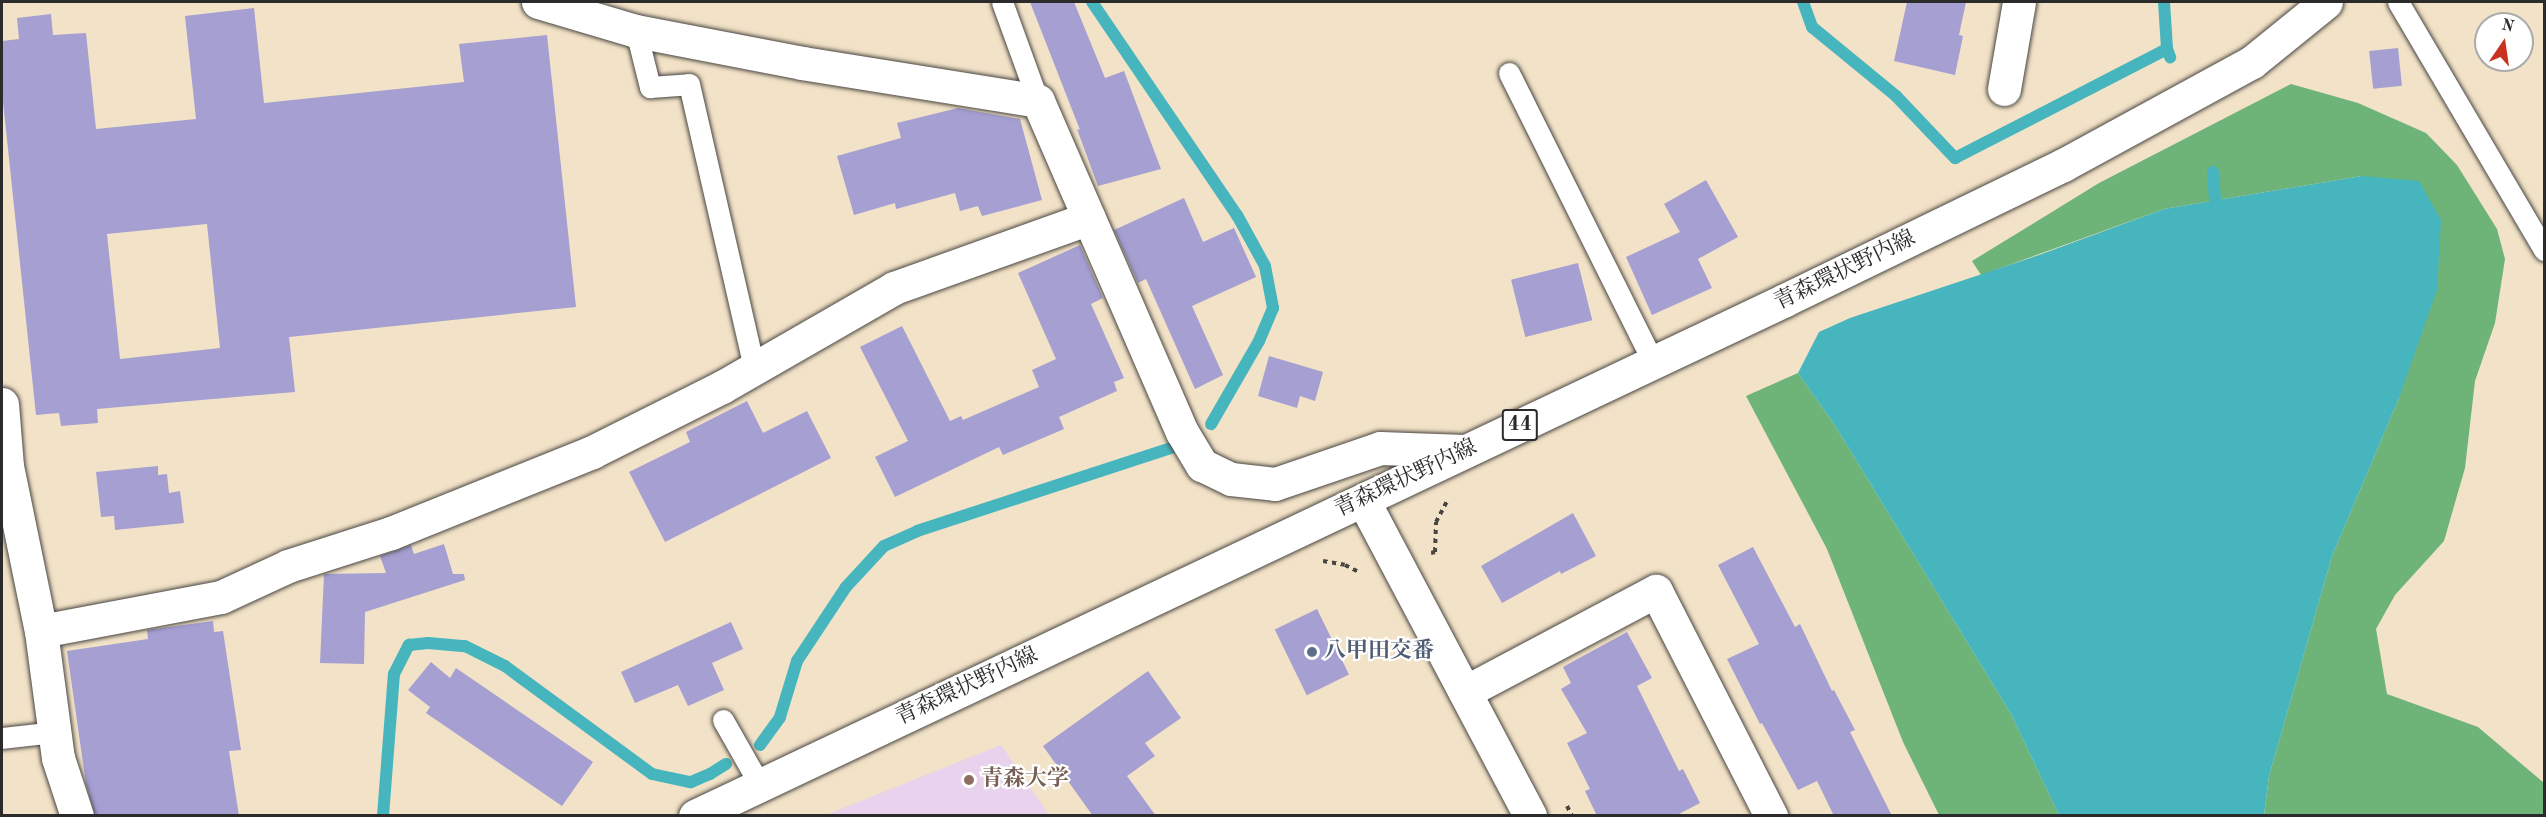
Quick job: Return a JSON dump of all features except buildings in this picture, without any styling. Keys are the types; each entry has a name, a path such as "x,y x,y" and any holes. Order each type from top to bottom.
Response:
{"street":[{"path":"538,2 636,31 802,63 1038,101 1182,432 1202,465 1231,479 1275,484 1380,448 1466,451"},
{"path":"2004,89 2019,2"},
{"name":"青森環状野内線","path":"695,816 2063,165 2252,62 2326,2"},
{"path":"41,631 221,597 288,566 391,533 592,452 754,368 894,288 1089,218"},
{"path":"2,404 4,467 41,631 58,758 77,816"},
{"path":"1363,500 1530,816"},
{"path":"1464,692 1656,591 1770,816"}],"lane":[{"path":"1002,2 1038,101"},
{"path":"2398,2 2544,250"},
{"path":"636,31 650,87 689,84 754,368"},
{"path":"1509,73 1653,362"},
{"path":"723,720 760,785"},
{"path":"2,738 55,732"}],"path":[{"path":"1397,564 1435,552 1436,522 1449,497"}],"shaded area":[{"name":"青森大学","path":"1001,745 1049,815 826,815"}],"green space":[{"path":"2291,84 2358,103 2426,133 2457,165 2497,229 2505,259 2495,323 2475,381 2465,468 2444,541 2395,595 2376,629 2387,694 2478,727 2544,783 2544,815 2264,815 2269,776 2332,556 2399,398 2362,176 2164,209 1981,275 1972,261 2099,183"},
{"path":"1798,373 1834,424 2011,714 2059,815 1939,815 1903,742 1827,549 1746,396"}],"water":[{"path":"2362,176 2419,181 2441,220 2437,290 2399,398 2332,556 2269,776 2264,815 2059,815 2011,714 1834,424 1798,373 1819,332 1850,318 2039,255 2164,209"}],"waterway":[{"path":"1092,2 1237,215 1265,266 1273,308 1259,341 1211,424"},
{"path":"1803,2 1812,27 1896,96 1955,158 2167,49"},
{"path":"2164,2 2167,49 2170,57"},
{"path":"2213,172 2216,215"},
{"path":"760,745 780,717 797,661 846,587 884,546 917,531 1177,446"},
{"path":"383,816 394,674 409,645 428,643 465,646 505,666 652,774 691,782 726,764"}],"place":[{"name":"八甲田交番","path":"1312,652"},
{"name":"青森大学","path":"969,780"}]}
